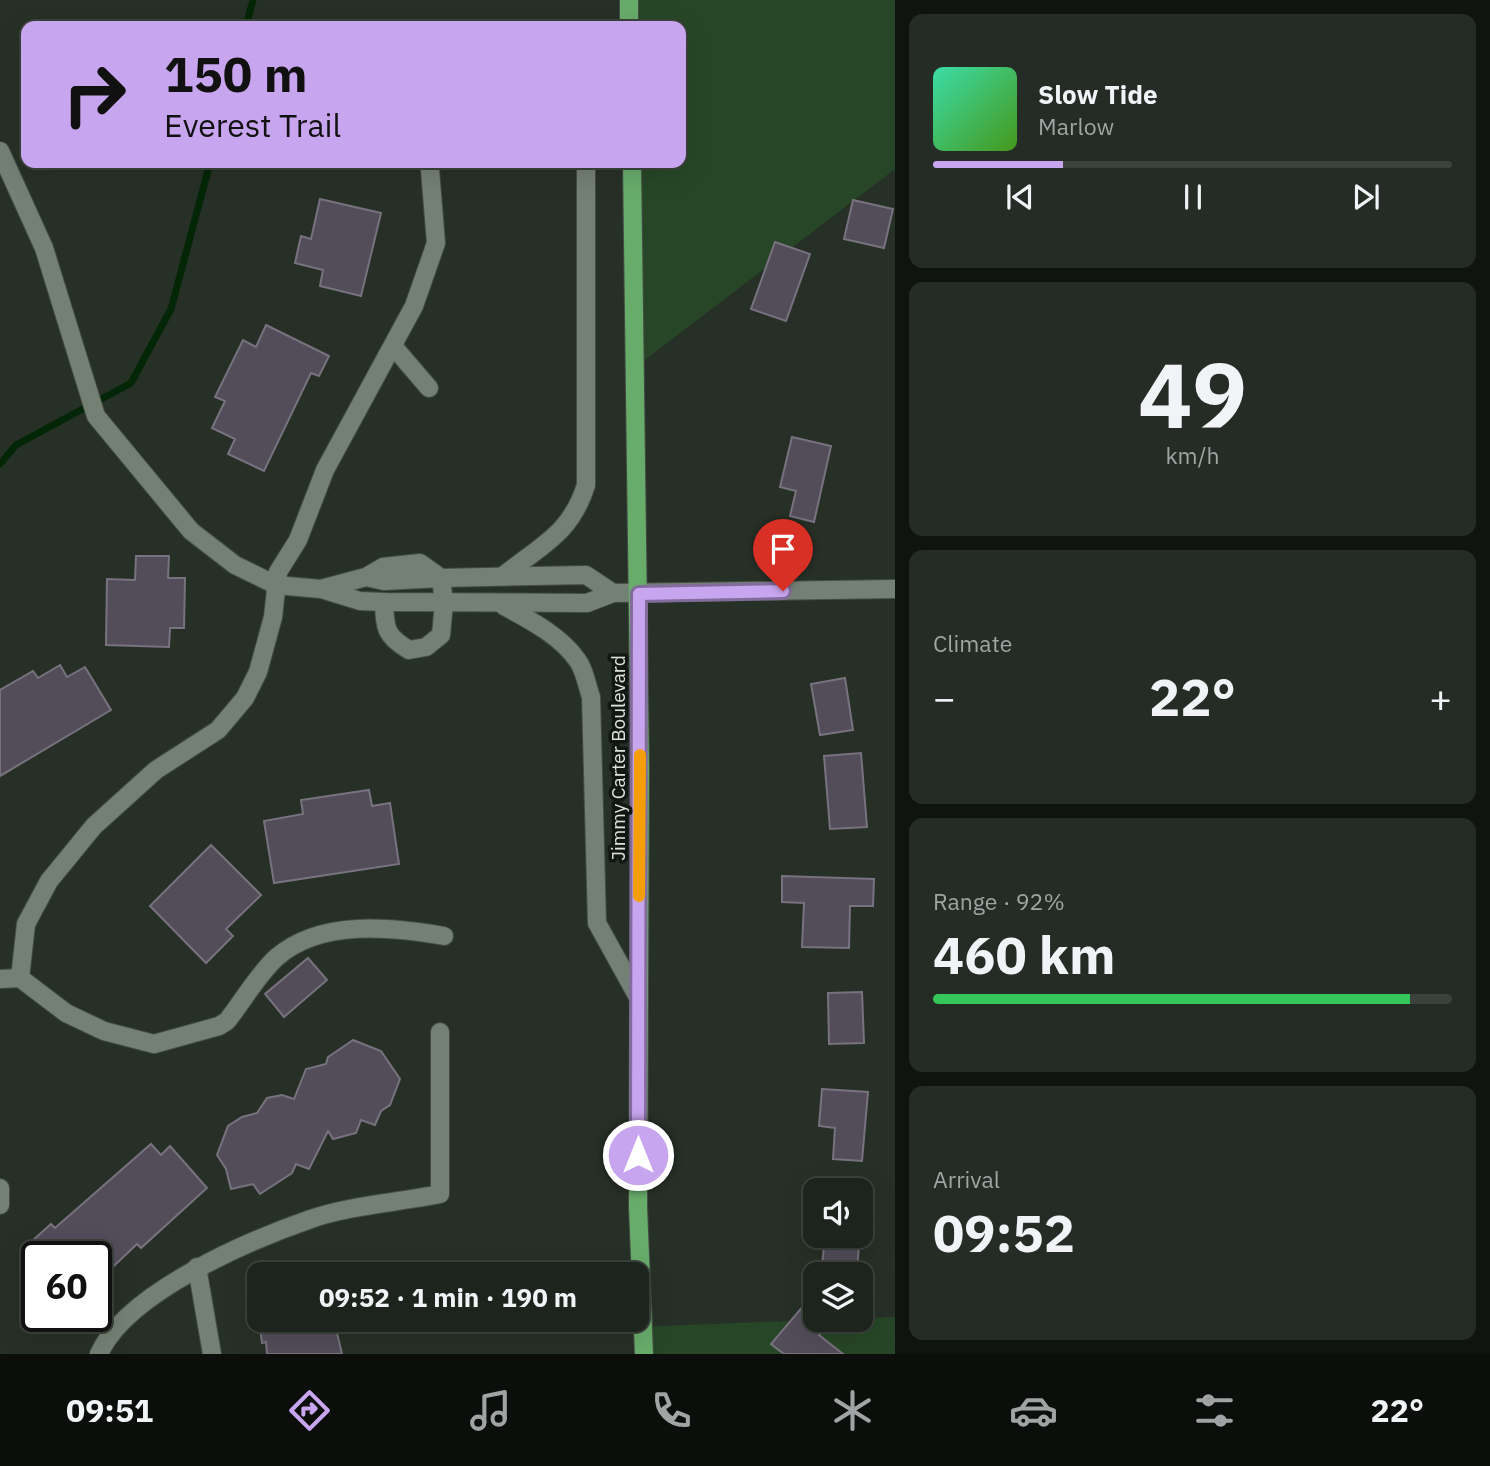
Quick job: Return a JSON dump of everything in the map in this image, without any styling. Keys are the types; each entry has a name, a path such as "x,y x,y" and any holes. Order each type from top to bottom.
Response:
{"main road":[{"path":"629,0 629,21"},
{"name":"Jimmy Carter Boulevard","path":"632,168 639,594 638,1208 641,1350"}],"street":[{"path":"0,151 44,248 96,416 191,531 235,565 276,585 321,589 360,601 384,602 500,605 587,603 613,593 895,589"},
{"path":"503,576 536,553 564,528 579,509 586,485 586,168"},
{"path":"20,978 26,924 48,881 94,826 156,770 218,730 245,698 258,672 273,617 278,572 298,540 325,470 414,306 436,243 430,170"},
{"path":"393,345 429,388"},
{"path":"321,589 366,578 383,567 419,563 441,578 586,575 613,593"},
{"path":"384,602 385,626 394,641 409,650 426,647 441,635 444,603 441,578"},
{"path":"500,605 553,636 579,662 585,679 591,697 597,923 639,999"},
{"path":"0,979 20,978 66,1013 104,1031 154,1044 219,1026 227,1021 277,957 300,944 330,933 376,927 444,936"},
{"path":"99,1354 136,1308 197,1267 310,1219 440,1194 440,1031"},
{"path":"0,1188 0,1205"},
{"path":"197,1267 212,1354"}],"green space":[{"path":"629,0 895,0 895,169 625,375 628,168 686,168 686,21 629,21"},
{"path":"895,1317 895,1354 635,1354 633,1332 649,1332 649,1326 803,1321 803,1332 873,1332 873,1318"}],"building":[{"path":"320,199 381,213 361,296 320,286 323,270 295,263 301,236 311,239"},
{"path":"853,200 893,209 884,248 844,239"},
{"path":"775,242 810,254 786,321 751,309"},
{"path":"266,325 329,356 319,376 311,373 264,471 228,454 235,439 212,428 225,401 215,397 243,340 256,347"},
{"path":"792,437 831,446 814,522 790,516 796,491 780,487"},
{"path":"136,556 169,556 168,578 185,578 184,628 170,628 169,647 106,645 107,579 135,580"},
{"path":"60,665 67,677 85,667 111,710 0,776 0,690 33,671 38,678"},
{"path":"845,678 853,730 820,735 811,684"},
{"path":"861,753 867,827 830,829 824,756"},
{"path":"369,790 372,806 390,803 399,864 274,883 264,821 303,814 301,800"},
{"path":"211,845 261,895 226,929 233,936 206,963 150,906"},
{"path":"782,876 874,879 873,906 850,906 849,948 802,947 804,903 782,902"},
{"path":"308,958 327,980 284,1017 265,994"},
{"path":"862,992 864,1043 829,1044 828,993"},
{"path":"353,1040 381,1051 400,1079 390,1105 381,1111 375,1125 361,1120 356,1133 333,1139 328,1131 309,1169 296,1164 292,1173 260,1194 253,1184 231,1189 226,1169 217,1155 228,1126 242,1117 257,1113 267,1098 282,1095 294,1099 306,1069 326,1064 328,1057"},
{"path":"822,1089 868,1092 862,1161 833,1159 835,1128 819,1126"},
{"path":"151,1144 161,1155 170,1146 207,1188 141,1248 137,1244 112,1268 112,1241 32,1241 51,1224 55,1228"},
{"path":"824,1248 859,1248 858,1262 822,1262"},
{"path":"803,1306 803,1332 822,1332 819,1335 843,1354 784,1354 771,1344"},
{"path":"260,1332 337,1332 342,1354 267,1354 266,1342 262,1343"}],"waterway":[{"path":"247,21 253,0"},
{"path":"0,464 16,445 131,383 171,309 209,168"}],"slow traffic":[{"path":"639,896 640,755"}],"route":[{"path":"638,1155 639,594 783,591"}]}
